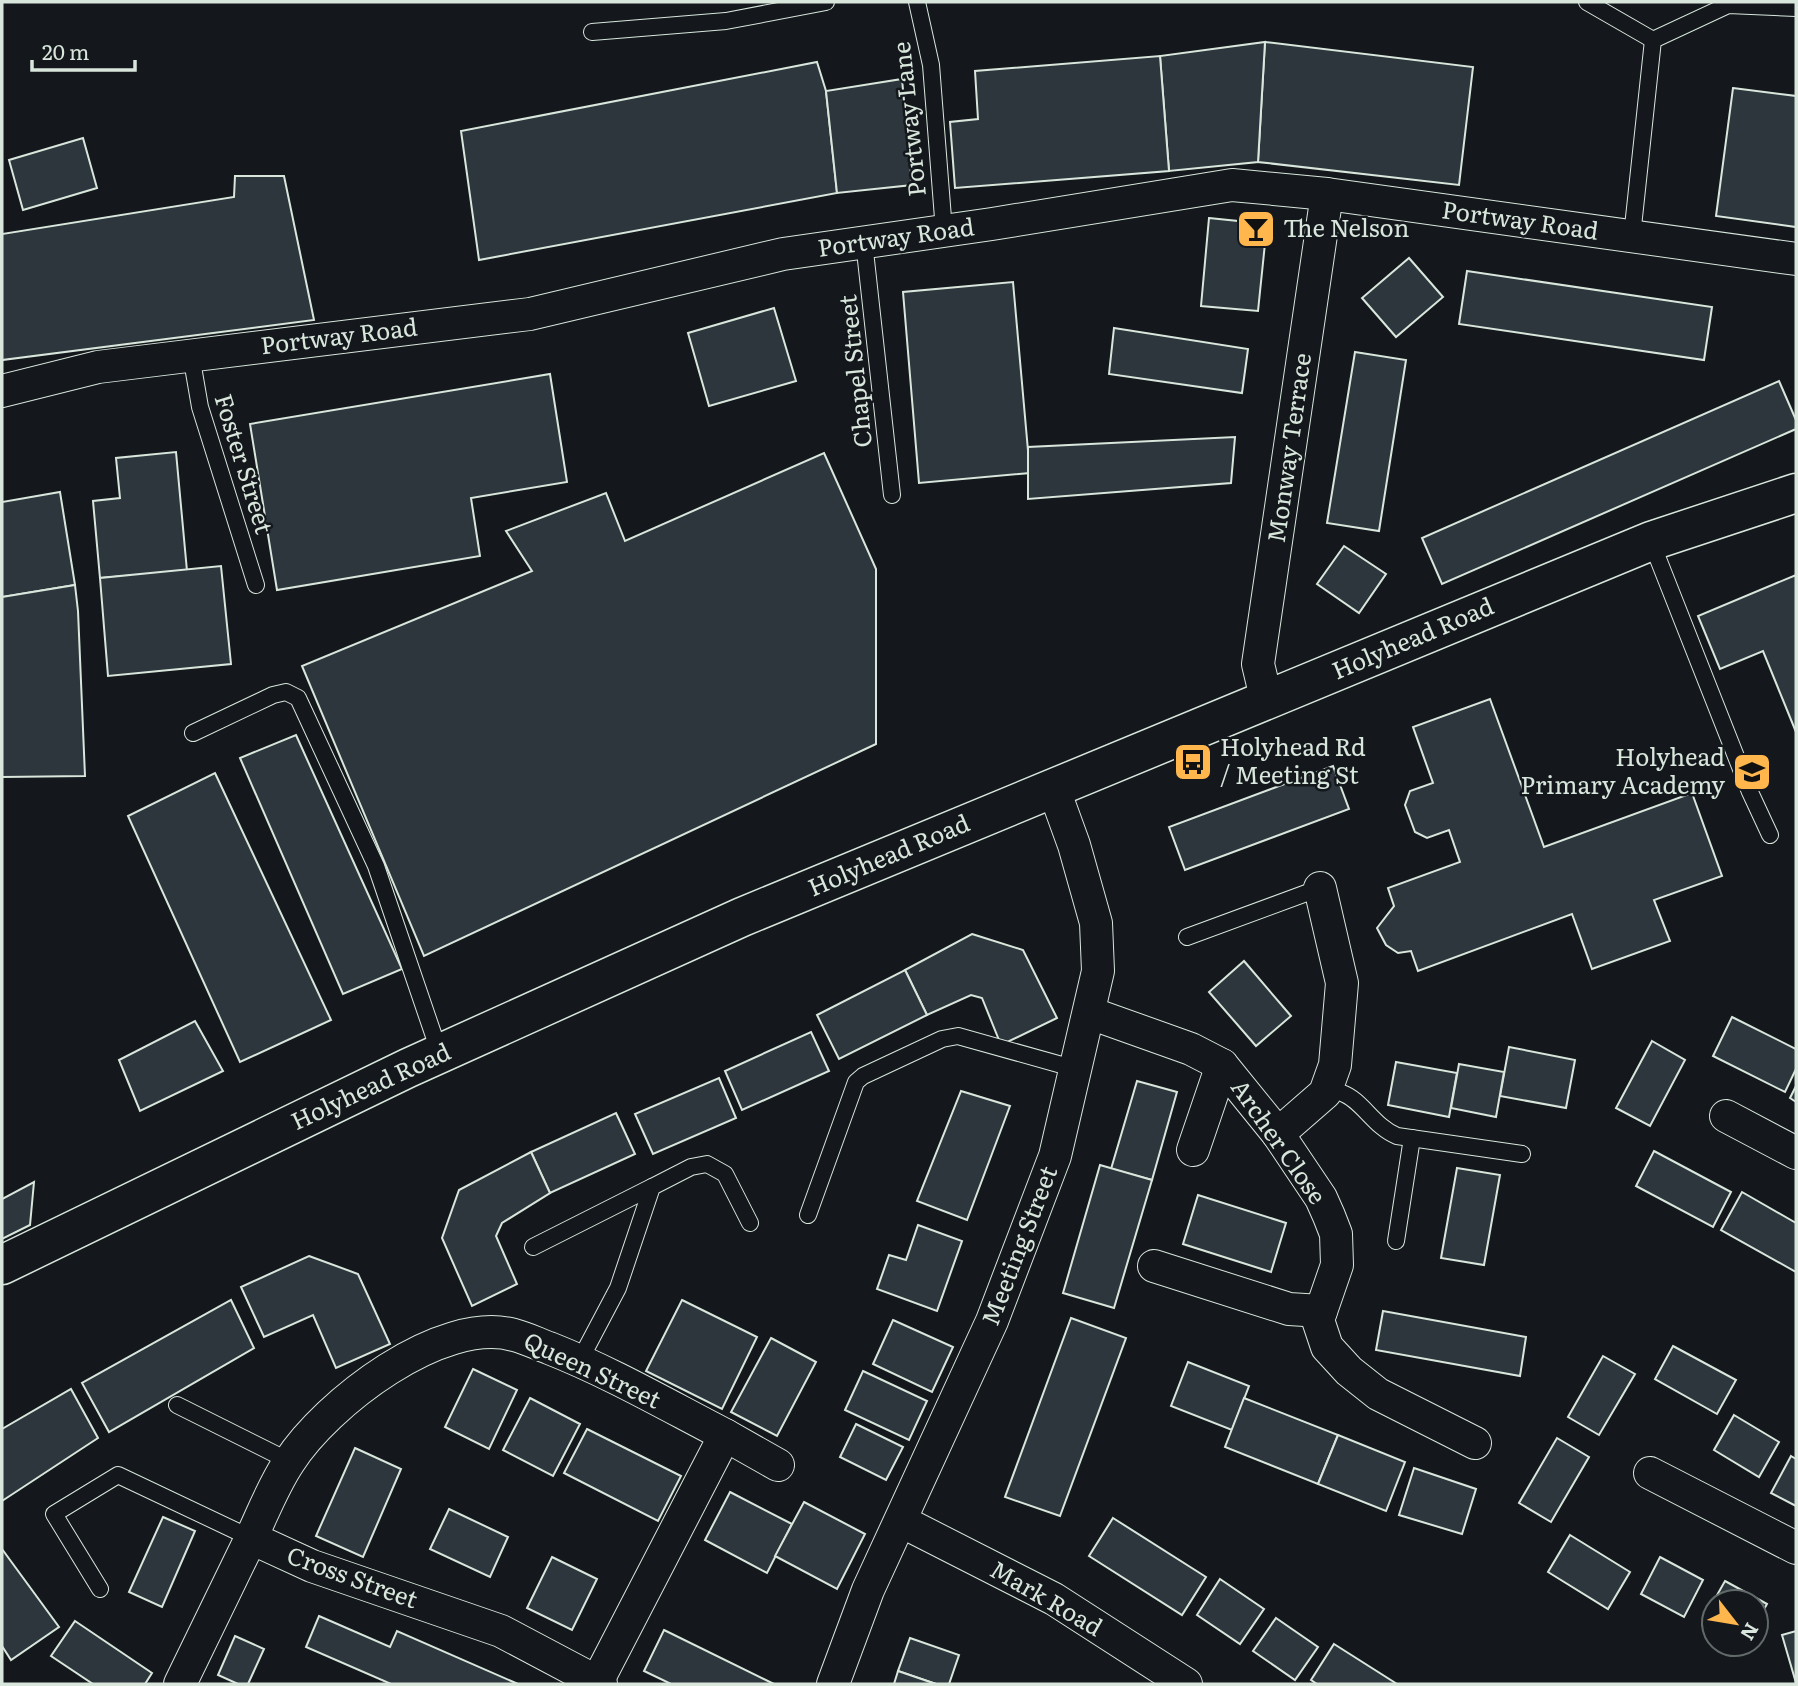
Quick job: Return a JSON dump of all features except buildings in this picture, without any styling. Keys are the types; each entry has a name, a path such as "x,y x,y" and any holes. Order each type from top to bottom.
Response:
{"street":[{"name":"Portway Road","path":"2,391 98,367 530,314 783,254 1232,185 1327,194 1796,259"},
{"name":"Monway Terrace","path":"1267,702 1258,664 1327,194"},
{"name":"Holyhead Road","path":"2,1265 440,1054 741,917 1053,787 1267,702 1362,659 1651,541 1796,493"},
{"name":"Meeting Street","path":"833,1684 868,1590 992,1321 1055,1156 1098,971 1096,923 1074,845 1053,787"},
{"path":"1278,1134 1325,1093 1335,1065 1342,983 1320,888"},
{"name":"Archer Close","path":"1090,1013 1191,1049 1222,1065 1278,1134 1321,1198 1336,1234 1337,1265 1318,1320 1327,1347 1349,1371 1378,1394 1475,1443"},
{"path":"1193,1150 1222,1065"},
{"path":"1726,1116 1796,1153"},
{"path":"1154,1266 1289,1309 1321,1311"},
{"name":"Queen Street","path":"251,1538 289,1461 344,1400 409,1355 448,1340 486,1332 513,1334 580,1360 778,1465"},
{"path":"599,1683 725,1435"},
{"path":"1650,1473 1796,1548"},
{"name":"Mark Road","path":"901,1521 1054,1599 1186,1684"},
{"path":"180,1684 251,1538"},
{"name":"Cross Street","path":"251,1538 312,1566 501,1631 599,1683"}],"lane":[{"path":"592,32 726,22 825,2"},
{"name":"Portway Lane","path":"917,2 932,65 944,231"},
{"path":"1587,2 1653,40"},
{"path":"1653,40 1728,5 1796,8"},
{"path":"1632,236 1653,40"},
{"name":"Chapel Street","path":"864,242 892,495"},
{"name":"Foster Street","path":"191,355 200,407 256,585"},
{"path":"1651,541 1745,779 1770,835"},
{"path":"193,733 273,695 286,692 298,698 376,866 440,1054"},
{"path":"1187,937 1320,888"},
{"path":"808,1215 856,1082 863,1076 942,1039 958,1036 1076,1069"},
{"path":"1325,1093 1339,1091 1348,1096 1385,1131 1412,1138 1522,1154"},
{"path":"1396,1241 1412,1138"},
{"path":"533,1247 691,1167 707,1164 725,1174 750,1223"},
{"path":"580,1360 618,1288 652,1187"},
{"path":"177,1405 289,1461"},
{"path":"100,1589 54,1514 118,1475 251,1538"}],"place":[{"name":"The Nelson","path":"1256,229"},
{"name":"Holyhead Rd / Meeting St","path":"1193,762"},
{"name":"Holyhead Primary Academy","path":"1752,772"}]}
